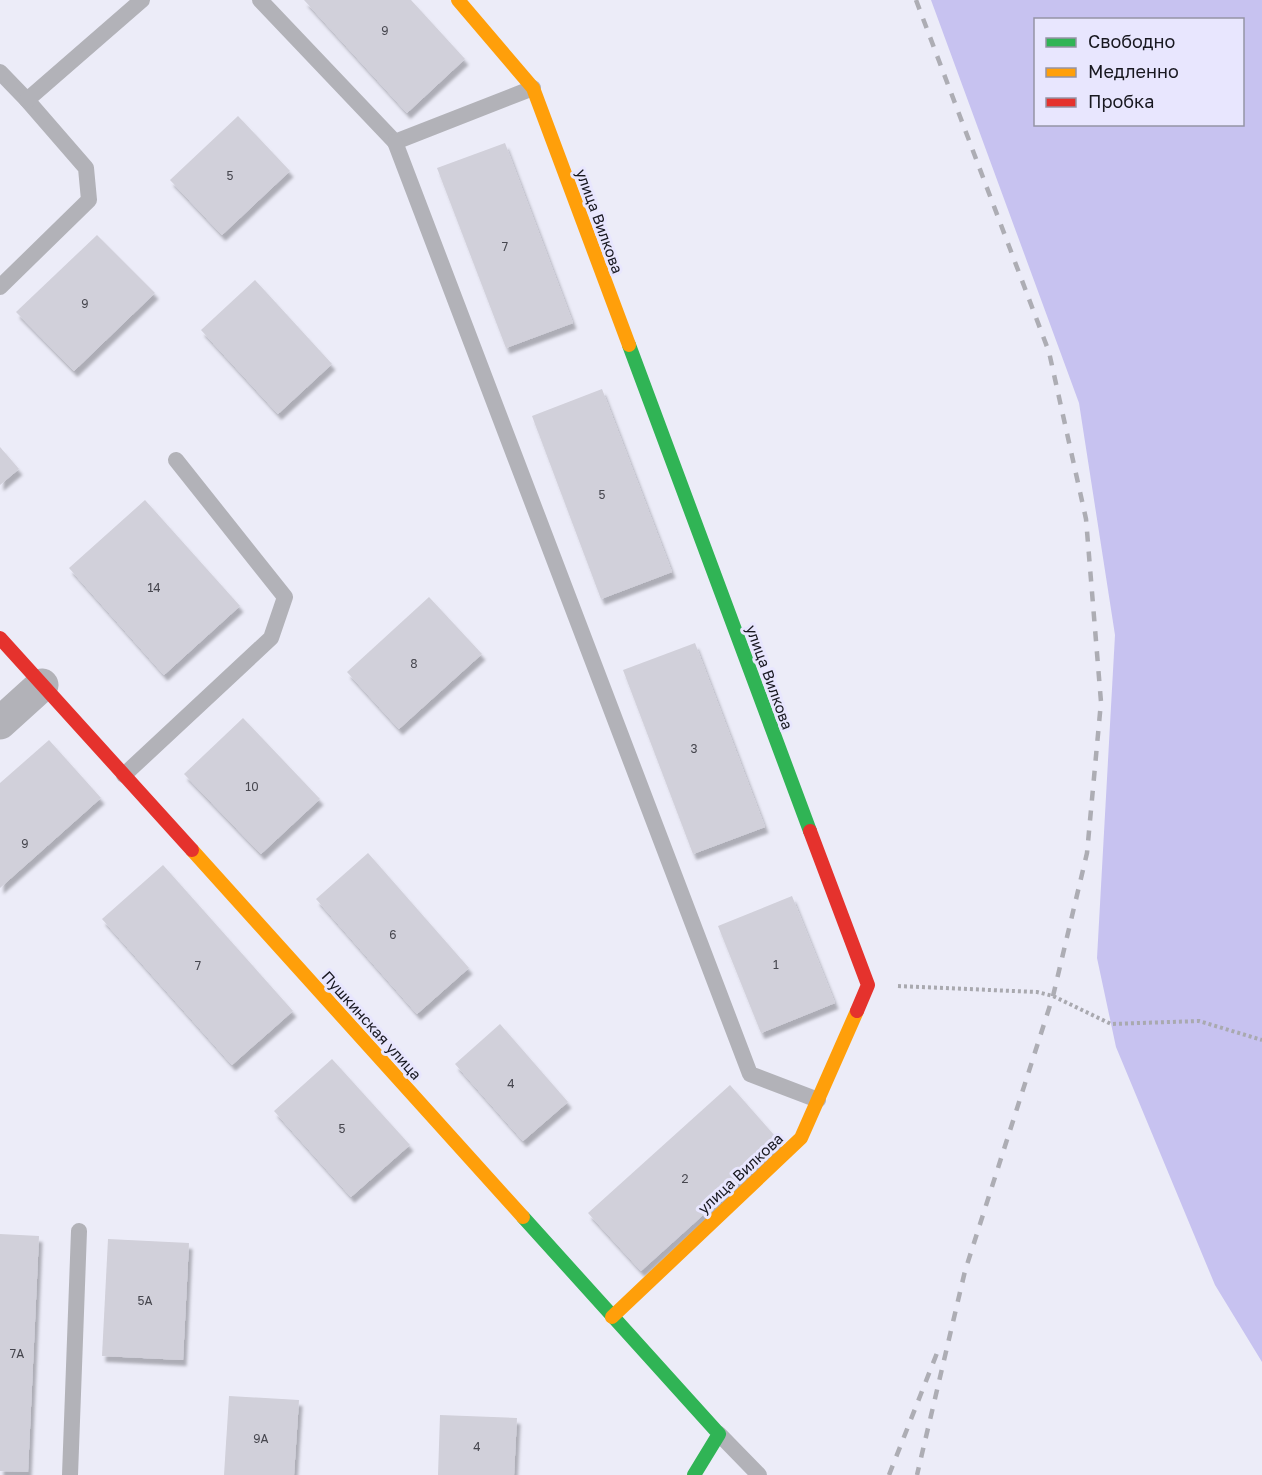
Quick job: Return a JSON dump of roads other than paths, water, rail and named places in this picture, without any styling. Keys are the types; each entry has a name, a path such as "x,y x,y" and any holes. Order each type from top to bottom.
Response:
{"street":[{"name":"улица Вилкова","path":"458,0 533,88 868,985 801,1138 612,1317"},
{"name":"Пушкинская улица","path":"0,638 719,1434"},
{"path":"0,723 42,685"},
{"path":"693,1475 719,1434"}],"lane":[{"path":"27,100 142,0"},
{"path":"260,0 395,142 750,1074 818,1100"},
{"path":"0,72 86,168 89,200 0,286"},
{"path":"395,142 533,88"},
{"path":"124,775 271,638 285,597 176,460"},
{"path":"70,1475 79,1231"},
{"path":"719,1434 759,1475"}],"railway":[{"path":"916,0 1049,352 1086,519 1101,702 1087,853 1053,996 965,1271 917,1475"},
{"path":"889,1475 939,1348"}]}
